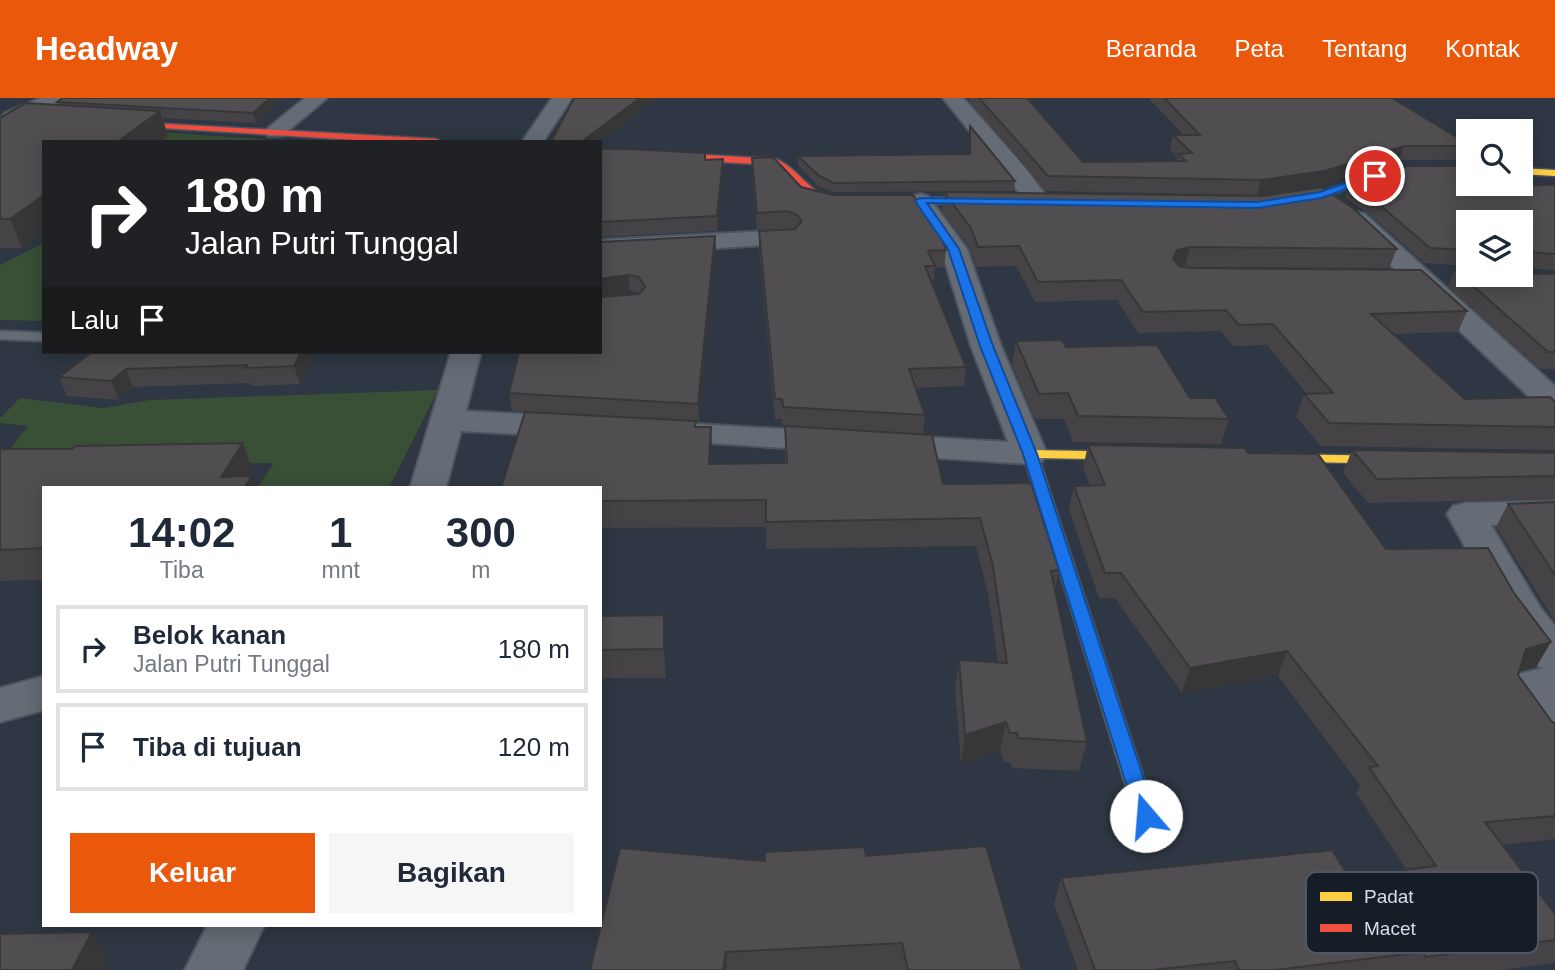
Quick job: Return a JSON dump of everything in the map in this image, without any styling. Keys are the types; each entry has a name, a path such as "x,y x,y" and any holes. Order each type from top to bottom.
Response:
{"street":[{"path":"4,119 57,98"},
{"path":"275,132 317,98"},
{"path":"533,140 562,98"},
{"path":"953,98 988,144 1021,174 1044,200"},
{"path":"4,119 53,120"},
{"path":"95,122 393,140"},
{"path":"602,152 776,162 790,169 805,194 819,201 1044,200"},
{"path":"1257,205 1321,195 1386,172 1456,170"},
{"path":"1533,172 1555,173"},
{"path":"1321,195 1358,221 1420,276 1555,403"},
{"path":"920,201 954,249 986,346 1030,454 1154,842"},
{"path":"602,248 786,238"},
{"path":"1380,279 1456,275"},
{"path":"429,486 465,354"},
{"path":"448,420 1030,454 1154,456"},
{"path":"1251,458 1417,460"},
{"path":"1555,512 1466,514 1524,616 1555,656"},
{"path":"1555,683 1530,687 1528,699 1555,733"},
{"path":"0,705 42,694"},
{"path":"214,970 236,927"}],"lane":[{"path":"0,334 42,337"}],"green space":[{"path":"0,121 273,140 42,140"},
{"path":"42,244 42,321 0,320 0,265"},
{"path":"438,390 390,486 258,486 274,463 0,468 0,462 28,426 0,423 0,418 20,398 103,408 150,400"}],"building":[{"path":"63,98 270,98 253,113 57,102"},
{"path":"574,98 640,98 584,140 552,140"},
{"path":"979,98 1027,98 1083,162 1186,161 1178,154 1192,153 1173,135 1200,135 1164,98 1392,98 1456,137 1456,146 1404,146 1325,171 1261,180 1048,176"},
{"path":"26,103 160,111 120,140 42,140 42,196 10,219 0,219 0,118"},
{"path":"970,126 1015,181 834,183 819,176 798,156 970,154"},
{"path":"602,149 705,153 705,160 723,159 717,216 602,222"},
{"path":"773,157 801,187 833,195 913,195 940,233 946,250 928,251 935,266 925,266 966,367 909,369 925,415 783,407 782,399 775,399 759,231 795,229 802,221 797,215 787,211 757,213 752,158"},
{"path":"1407,166 1456,166 1456,196 1533,196 1533,185 1555,185 1555,254 1533,252 1533,210 1456,210 1456,249 1430,248 1374,200 1349,183"},
{"path":"1322,187 1354,209 1397,249 1190,247 1177,250 1173,259 1179,266 1190,268 1421,270 1467,311 1371,314 1465,399 1550,397 1555,402 1555,427 1329,423 1304,394 1333,393 1273,324 1239,325 1226,310 1143,312 1121,280 1038,282 1019,246 978,247 971,228 944,192 1262,196"},
{"path":"715,236 698,404 509,393 519,354 602,354 602,297 639,294 645,287 639,277 628,275 602,279 602,242"},
{"path":"1533,273 1555,274 1555,352 1548,352 1474,287 1533,287"},
{"path":"1062,340 1066,347 1157,345 1190,398 1215,398 1229,419 1078,416 1068,393 1039,394 1016,341"},
{"path":"89,354 300,354 294,366 126,369 111,381 59,377"},
{"path":"525,412 696,421 695,427 711,427 709,464 787,463 785,426 932,435 943,484 1031,483 1059,570 1051,571 1087,742 1018,738 1017,733 1010,733 1006,722 965,735 959,660 1007,663 993,566 980,518 766,522 766,500 602,501 602,486 502,486"},
{"path":"243,443 221,477 252,476 245,486 42,486 42,548 0,550 0,449 72,449 75,446"},
{"path":"1088,445 1245,448 1248,453 1318,454 1386,549 1488,548 1514,593 1551,642 1526,649 1518,675 1555,723 1555,816 1485,822 1523,872 1389,872 1436,866 1369,767 1378,766 1287,651 1190,668 1121,573 1105,573 1074,486 1105,485"},
{"path":"1352,450 1555,453 1555,476 1377,479"},
{"path":"1555,502 1555,575 1508,504"},
{"path":"664,615 664,649 602,650 602,616"},
{"path":"986,846 1022,970 908,970 902,943 726,952 723,970 590,970 620,848 765,861 765,852 864,847 866,856"},
{"path":"1332,850 1346,872 1306,872 1306,953 1415,953 1275,970 1239,970 1235,961 1152,970 1095,970 1061,878"},
{"path":"1538,892 1555,914 1555,940 1538,942"},
{"path":"92,932 72,970 0,970 0,934"},
{"path":"1424,953 1456,953 1426,957"}],"traffic: slow":[{"path":"1277,203 1321,195 1386,172 1456,170"},
{"path":"1533,172 1555,173"},
{"path":"1139,456 1030,454 1154,842"},
{"path":"1269,458 1401,460"}],"traffic: jam":[{"path":"114,123 403,140"},
{"path":"602,152 776,162 785,167 813,195 833,202 997,200"}],"route":[{"path":"1146,816 1030,454 986,346 954,249 920,201 1037,200 1257,205 1321,195 1375,176"}]}
